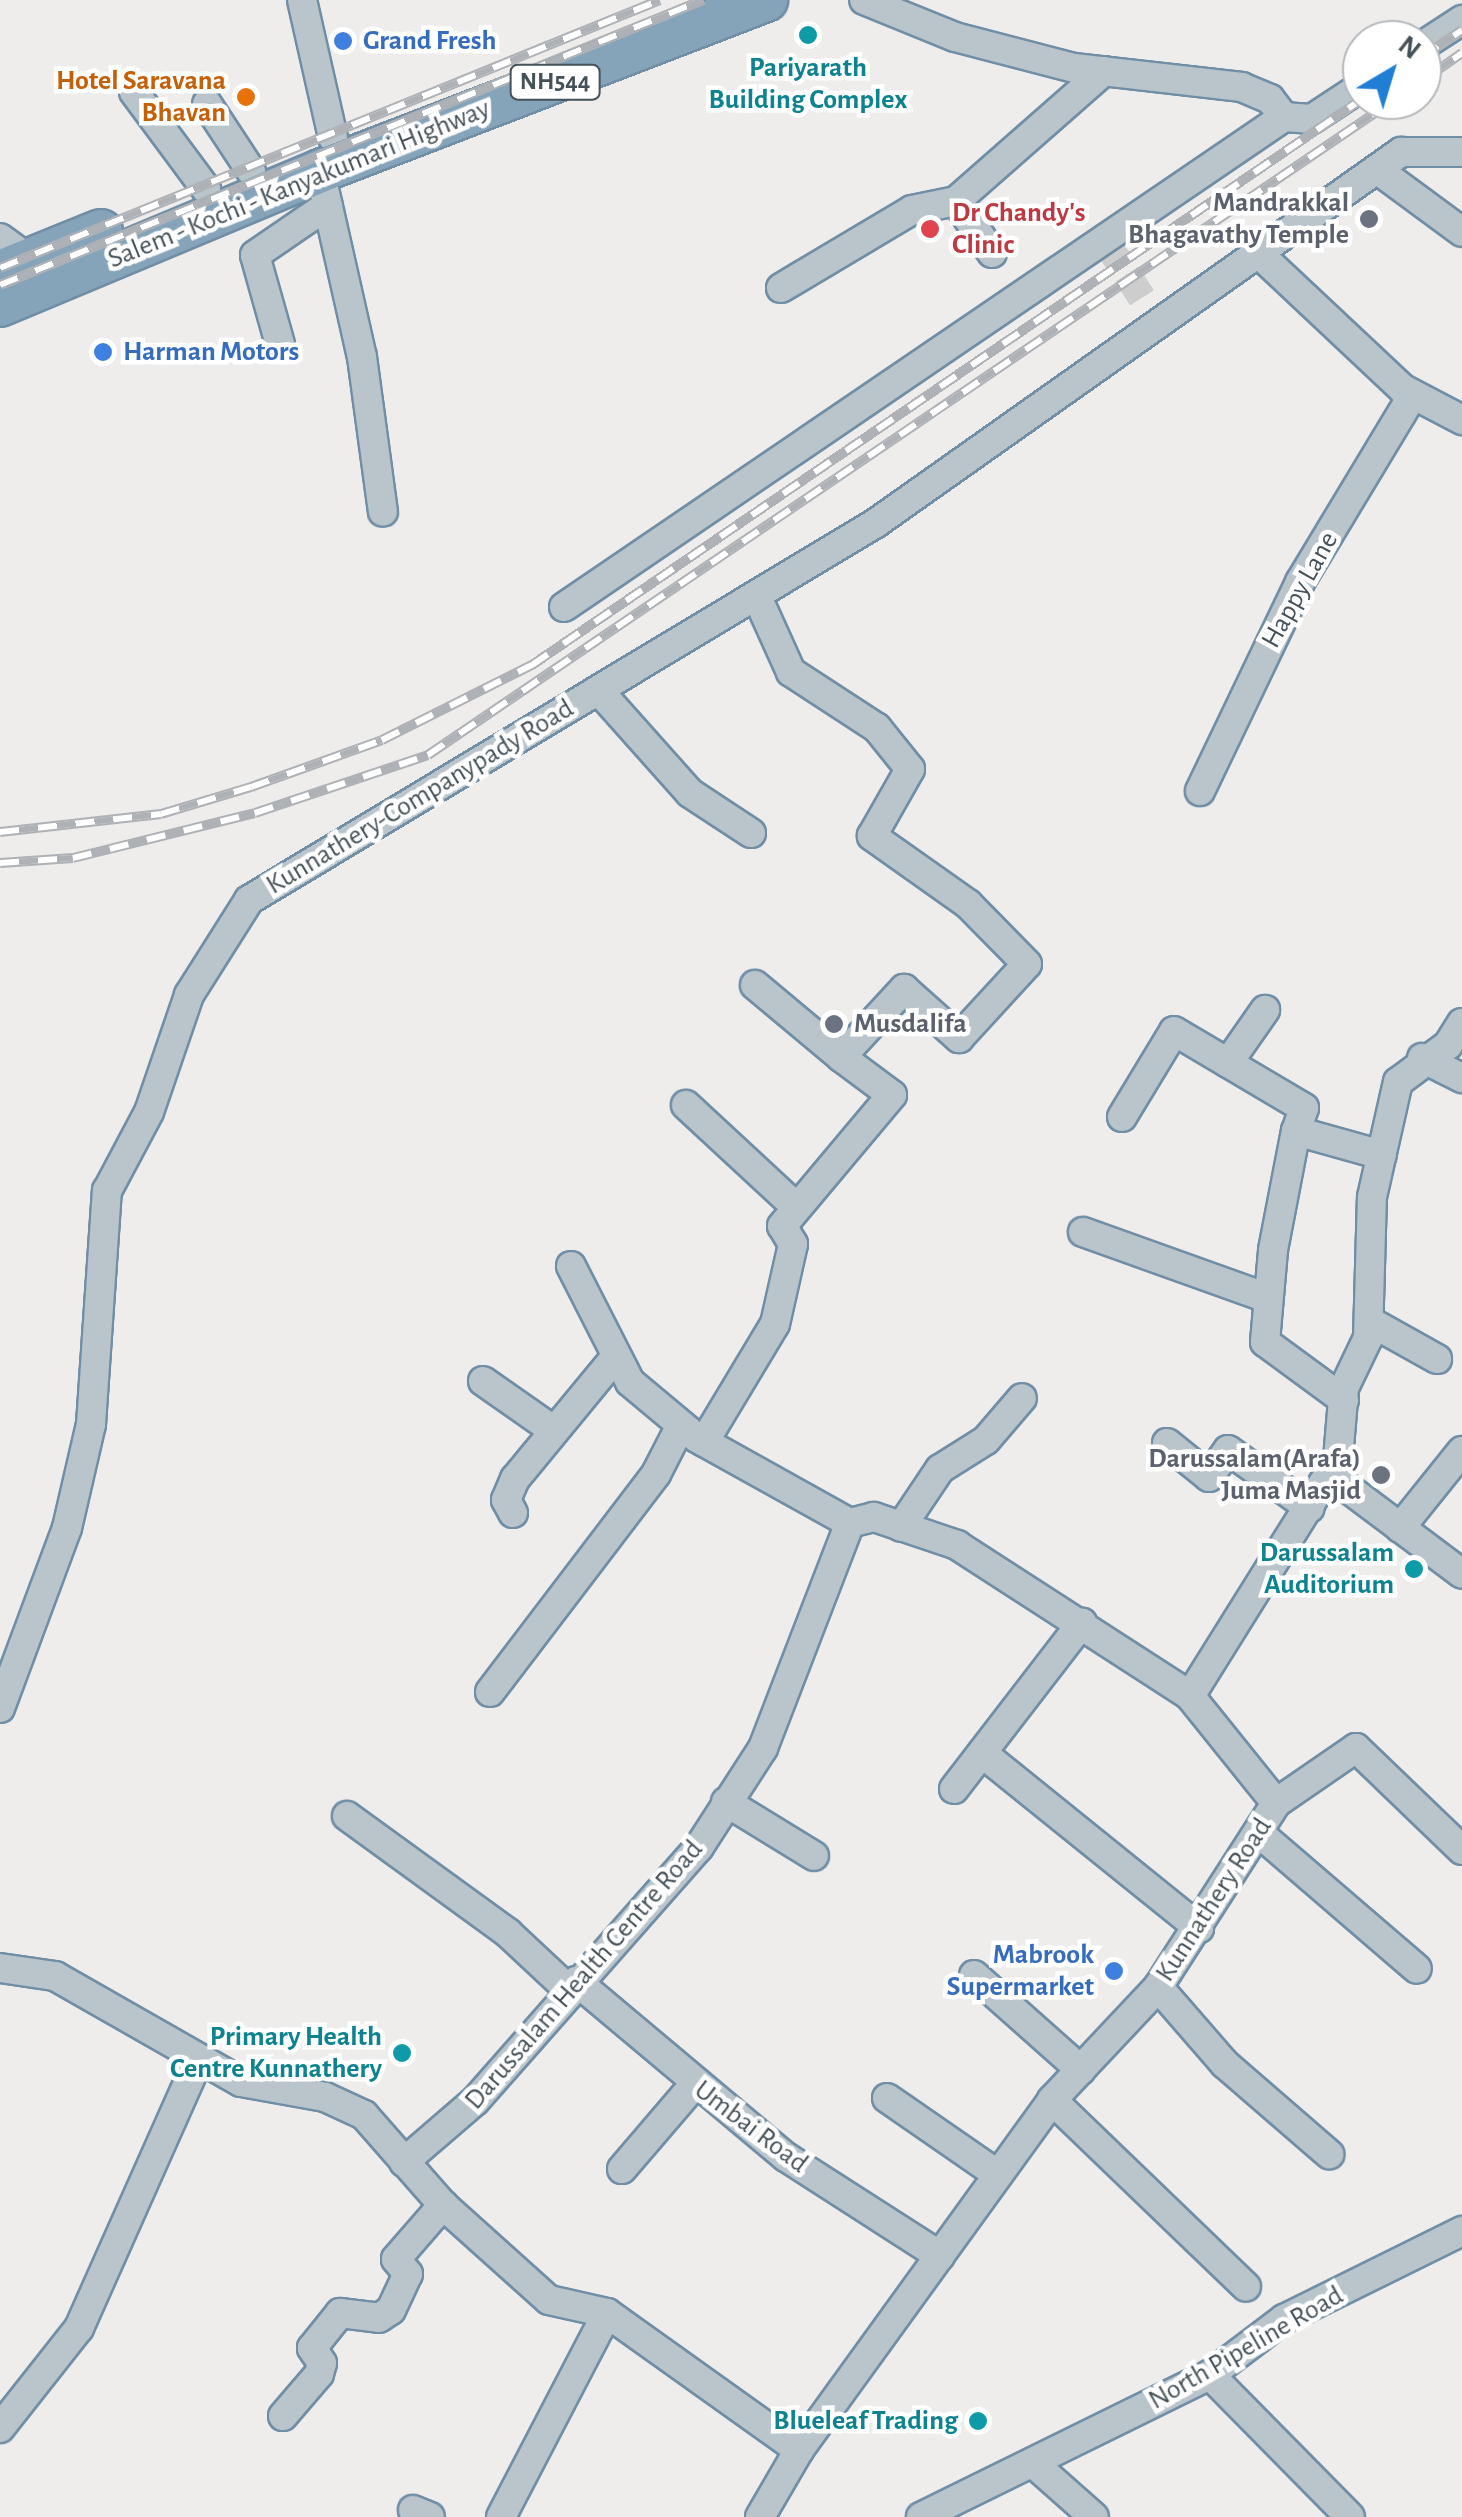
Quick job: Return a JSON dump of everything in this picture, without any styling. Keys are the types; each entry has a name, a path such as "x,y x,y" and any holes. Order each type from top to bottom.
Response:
{"highway":[{"name":"Salem - Kochi - Kanyakumari Highway","path":"0,305 155,225 206,189 250,172 327,171 690,0"},
{"name":"Salem - Kochi - Kanyakumari Highway","path":"10,257 155,225 327,171 766,0"}],"street":[{"path":"302,0 327,171 362,356 383,512"},
{"path":"864,0 955,37 1104,71 1242,87 1270,99 1284,117"},
{"path":"781,288 912,210 956,201 1104,71"},
{"path":"134,92 206,189"},
{"path":"564,607 1284,117 1312,119 1342,99"},
{"path":"207,104 250,172"},
{"name":"Kunnathery-Companypady Road","path":"0,1708 67,1528 91,1424 107,1192 148,1112 190,994 250,900 275,878 758,599 1401,152 1462,152"},
{"path":"1378,170 1462,232"},
{"path":"280,344 255,254 327,171"},
{"path":"956,201 992,252"},
{"path":"1258,252 1413,395 1462,420"},
{"name":"Happy Lane","path":"1200,791 1300,582 1413,395"},
{"path":"758,599 791,672 877,728 910,770 872,836 968,904 1027,964 959,1038 904,989 841,1056"},
{"path":"600,692 690,793 751,833"},
{"path":"490,1692 775,1324 794,1244 782,1226 892,1094 755,985"},
{"path":"1228,1063 1265,1010"},
{"path":"571,1266 614,1359 692,1434 850,1523 874,1517 957,1545 1082,1622 1190,1696 1329,1474 1344,1400 1369,1320 1372,1198 1398,1082 1422,1058 1448,1045 1462,1023"},
{"path":"1122,1116 1174,1031 1304,1108 1296,1131 1266,1297 1265,1342 1344,1400"},
{"path":"1422,1058 1462,1078"},
{"path":"686,1105 796,1207"},
{"path":"1296,1131 1382,1155"},
{"path":"1083,1232 1266,1297"},
{"path":"1369,1320 1436,1359"},
{"path":"512,1514 506,1500 515,1479 614,1359"},
{"path":"483,1381 552,1430"},
{"path":"901,1527 940,1468 986,1440 1022,1398"},
{"path":"1167,1442 1209,1477 1228,1450 1310,1508"},
{"path":"1400,1528 1462,1450"},
{"path":"1329,1474 1462,1574"},
{"name":"Darussalam Health Centre Road","path":"404,2162 475,2101 572,1986 699,1847 763,1748 850,1523"},
{"path":"954,1790 1082,1622"},
{"name":"Kunnathery Road","path":"760,2517 799,2450 1052,2100 1158,1987 1276,1803 1190,1696"},
{"path":"1276,1803 1356,1748 1462,1850"},
{"path":"982,1753 1199,1928"},
{"path":"726,1802 814,1856"},
{"name":"Umbai Road","path":"347,1816 496,1924 694,2085 940,2256"},
{"path":"1260,1833 1417,1969"},
{"path":"0,1968 55,1976 241,2082 325,2097 364,2115 444,2204 549,2300 607,2312 799,2450"},
{"path":"974,1976 1081,2070"},
{"path":"1158,1987 1225,2064 1330,2154"},
{"path":"5,2416 79,2328 199,2060"},
{"path":"622,2168 694,2085"},
{"path":"886,2098 998,2174"},
{"path":"1052,2100 1246,2287"},
{"path":"283,2416 319,2374 322,2363 312,2348 340,2312 358,2320 391,2310 408,2274 396,2260 444,2204"},
{"name":"North Pipeline Road","path":"921,2517 1210,2376 1284,2319 1462,2231"},
{"path":"501,2517 607,2312"},
{"path":"1210,2376 1350,2517"},
{"path":"1034,2463 1094,2517"}],"tunnel":[{"path":"1104,239 1157,321"}],"railway":[{"path":"0,268 660,0"},
{"path":"0,285 703,0"},
{"path":"1442,44 1462,30"},
{"path":"1442,67 1462,53"},
{"path":"0,832 161,814 251,787 382,740 532,665 1342,113"},
{"path":"0,863 73,858 255,813 428,755 1365,120"}],"place":[{"name":"Pariyarath Building Complex","path":"808,35"},
{"name":"Grand Fresh","path":"343,41"},
{"name":"Hotel Saravana Bhavan","path":"246,97"},
{"name":"Mandrakkal Bhagavathy Temple","path":"1369,219"},
{"name":"Dr Chandy's Clinic","path":"930,229"},
{"name":"Harman Motors","path":"103,352"},
{"name":"Musdalifa","path":"834,1024"},
{"name":"Darussalam(Arafa) Juma Masjid","path":"1381,1475"},
{"name":"Darussalam Auditorium","path":"1414,1569"},
{"name":"Mabrook Supermarket","path":"1114,1971"},
{"name":"Primary Health Centre Kunnathery","path":"402,2053"},
{"name":"Blueleaf Trading","path":"978,2421"}]}
